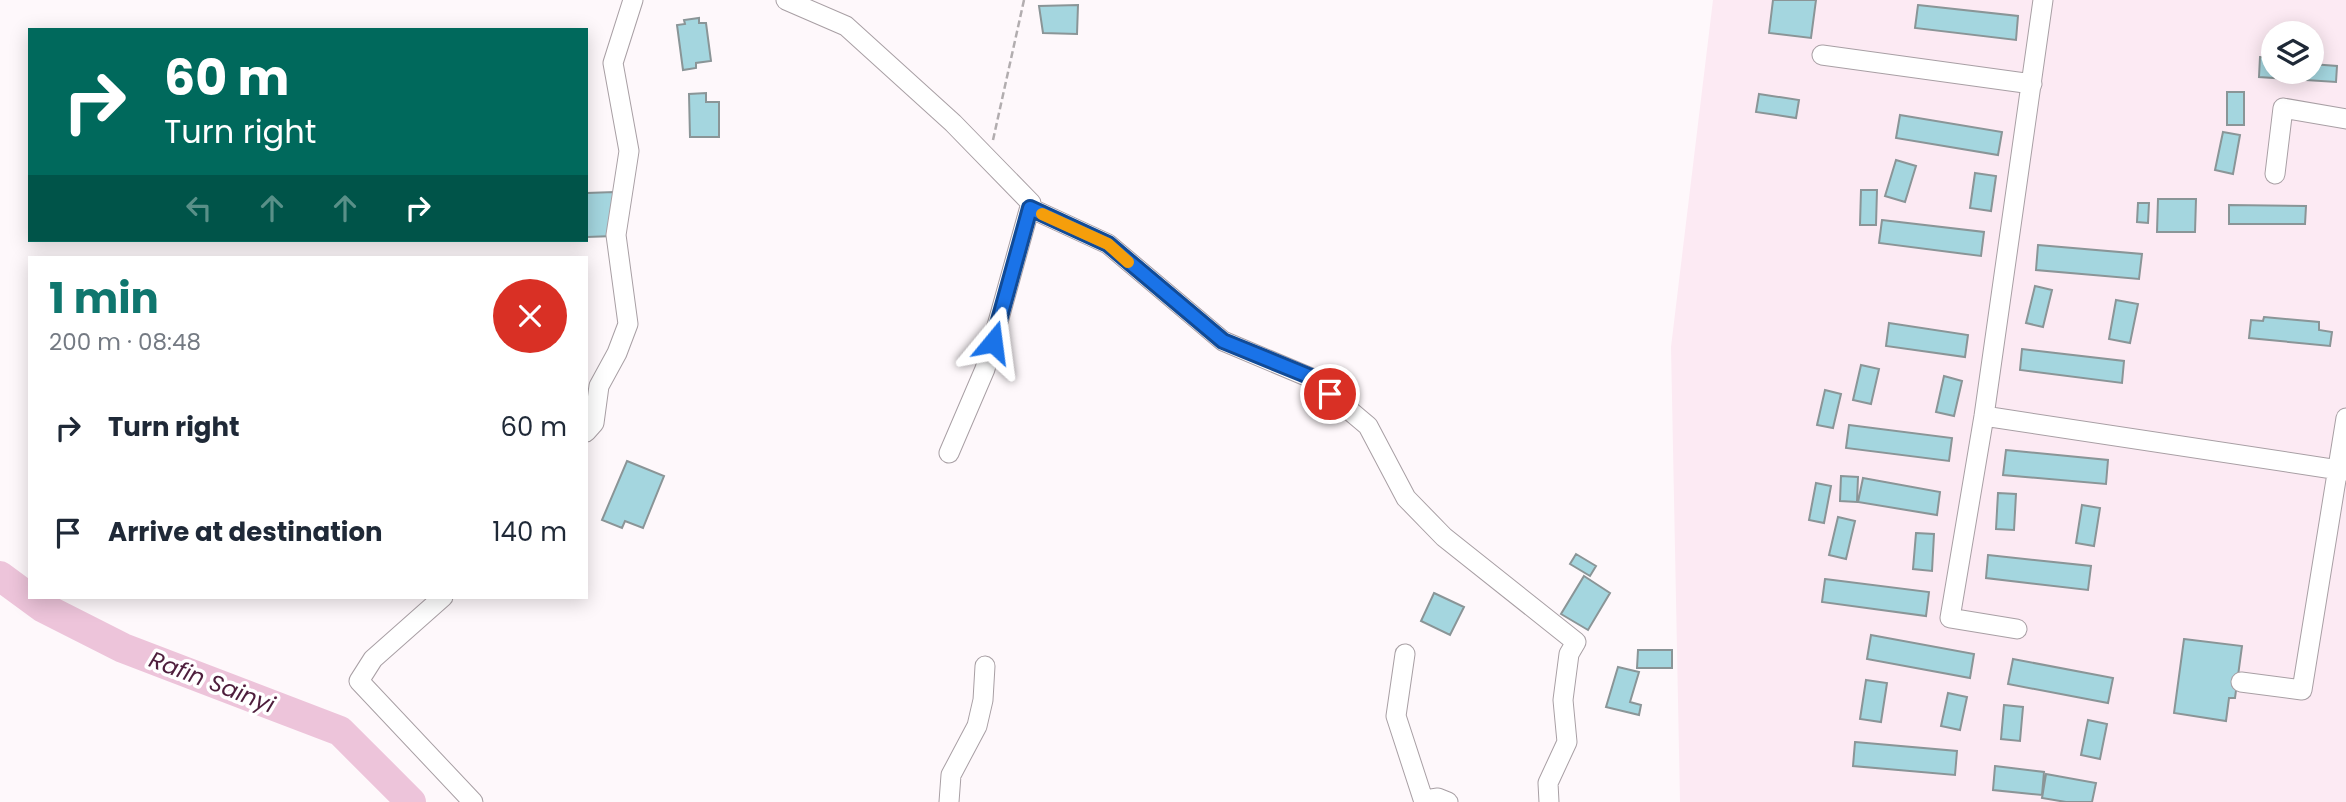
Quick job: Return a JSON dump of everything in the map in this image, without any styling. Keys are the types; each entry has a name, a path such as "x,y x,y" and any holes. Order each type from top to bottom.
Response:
{"street":[{"path":"588,430 594,423 599,386 617,353 628,324 616,235 629,150 613,63 633,0"},
{"path":"786,0 846,26 953,123 1031,202 985,369 949,453"},
{"path":"2017,629 1950,618 1984,416 2043,0"},
{"path":"1822,55 2032,84"},
{"path":"2275,174 2283,108 2346,118"},
{"path":"1030,208 1108,244 1223,341 1311,377 1368,426 1406,498 1444,537 1576,642 1569,654 1563,700 1567,742 1548,783 1549,802"},
{"path":"1984,416 2342,470"},
{"path":"2241,682 2302,690 2342,470 2346,418"},
{"path":"441,599 373,659 359,681 473,802"},
{"path":"1405,654 1396,716 1409,761 1424,801 1438,798 1448,802"},
{"path":"949,802 951,775 977,726 983,699 985,666"}],"path":[{"path":"989,160 1024,0"}],"shaded area":[{"path":"1713,0 2346,0 2346,802 1680,802 1671,347"}],"building":[{"path":"1773,0 1816,0 1811,38 1769,33"},
{"path":"1078,5 1077,34 1043,33 1039,6"},
{"path":"1918,5 2018,16 2016,40 1915,28"},
{"path":"699,18 699,23 706,23 711,61 696,63 696,68 683,70 677,25 685,24 684,20"},
{"path":"2324,65 2337,66 2336,82 2324,81"},
{"path":"2227,92 2244,92 2244,125 2227,125"},
{"path":"706,93 706,102 719,102 719,137 690,137 689,94"},
{"path":"1759,94 1799,100 1796,118 1756,112"},
{"path":"1900,115 2002,132 1998,155 1896,138"},
{"path":"2223,132 2240,135 2233,174 2215,170"},
{"path":"1896,160 1916,166 1905,202 1885,196"},
{"path":"1975,173 1996,176 1991,211 1970,208"},
{"path":"1861,190 1877,190 1876,225 1860,225"},
{"path":"614,192 614,236 588,237 588,193"},
{"path":"2158,199 2196,199 2195,232 2157,232"},
{"path":"2138,203 2149,203 2148,223 2137,222"},
{"path":"2229,205 2306,206 2305,224 2229,224"},
{"path":"1882,220 1984,232 1981,256 1879,243"},
{"path":"2038,245 2142,254 2139,279 2036,270"},
{"path":"2035,286 2052,290 2043,327 2026,323"},
{"path":"2116,300 2138,304 2130,343 2109,339"},
{"path":"2264,317 2319,322 2319,330 2332,332 2330,346 2249,338 2251,320 2263,321"},
{"path":"1889,323 1968,335 1965,357 1886,346"},
{"path":"2022,349 2124,361 2122,383 2020,370"},
{"path":"1861,365 1879,369 1871,404 1853,400"},
{"path":"1944,376 1962,381 1954,416 1936,412"},
{"path":"1825,390 1841,394 1833,428 1817,425"},
{"path":"1849,425 1952,438 1949,461 1846,448"},
{"path":"2006,450 2108,460 2106,484 2003,475"},
{"path":"627,461 664,476 643,528 625,521 622,528 602,520"},
{"path":"1841,476 1858,477 1857,502 1840,501"},
{"path":"1863,478 1940,492 1937,515 1858,502"},
{"path":"1816,483 1831,486 1824,523 1809,520"},
{"path":"1998,493 2016,494 2014,530 1996,529"},
{"path":"2082,505 2100,508 2094,546 2076,543"},
{"path":"1838,517 1855,521 1846,559 1829,555"},
{"path":"1916,533 1934,534 1932,571 1913,569"},
{"path":"1576,554 1596,566 1590,576 1570,564"},
{"path":"1988,555 2091,566 2088,590 1986,578"},
{"path":"1584,576 1610,593 1588,630 1561,614"},
{"path":"1825,579 1929,592 1926,616 1822,602"},
{"path":"1434,593 1464,607 1450,635 1421,621"},
{"path":"1871,635 1974,654 1970,678 1867,659"},
{"path":"2184,639 2242,646 2235,698 2229,698 2226,721 2174,713"},
{"path":"1638,650 1672,650 1672,668 1637,668"},
{"path":"2013,659 2113,678 2108,703 2008,684"},
{"path":"1618,667 1639,672 1630,702 1641,705 1639,715 1606,707"},
{"path":"1866,680 1887,683 1881,722 1860,719"},
{"path":"1948,693 1967,697 1960,730 1941,726"},
{"path":"2004,705 2023,707 2020,741 2001,739"},
{"path":"2088,720 2107,724 2100,759 2081,755"},
{"path":"1855,742 1957,751 1955,775 1853,766"},
{"path":"1995,766 2044,772 2042,795 1993,790"},
{"path":"2046,774 2096,783 2092,802 2042,798"}],"waterway":[{"name":"Rafin Sainyi","path":"0,576 28,597"},
{"name":"Rafin Sainyi","path":"31,599 123,648 340,731 411,802"}],"slow traffic":[{"path":"1042,214 1108,244 1128,262"}],"route":[{"path":"993,342 1030,208 1108,244 1223,341 1311,377 1330,394"}]}
